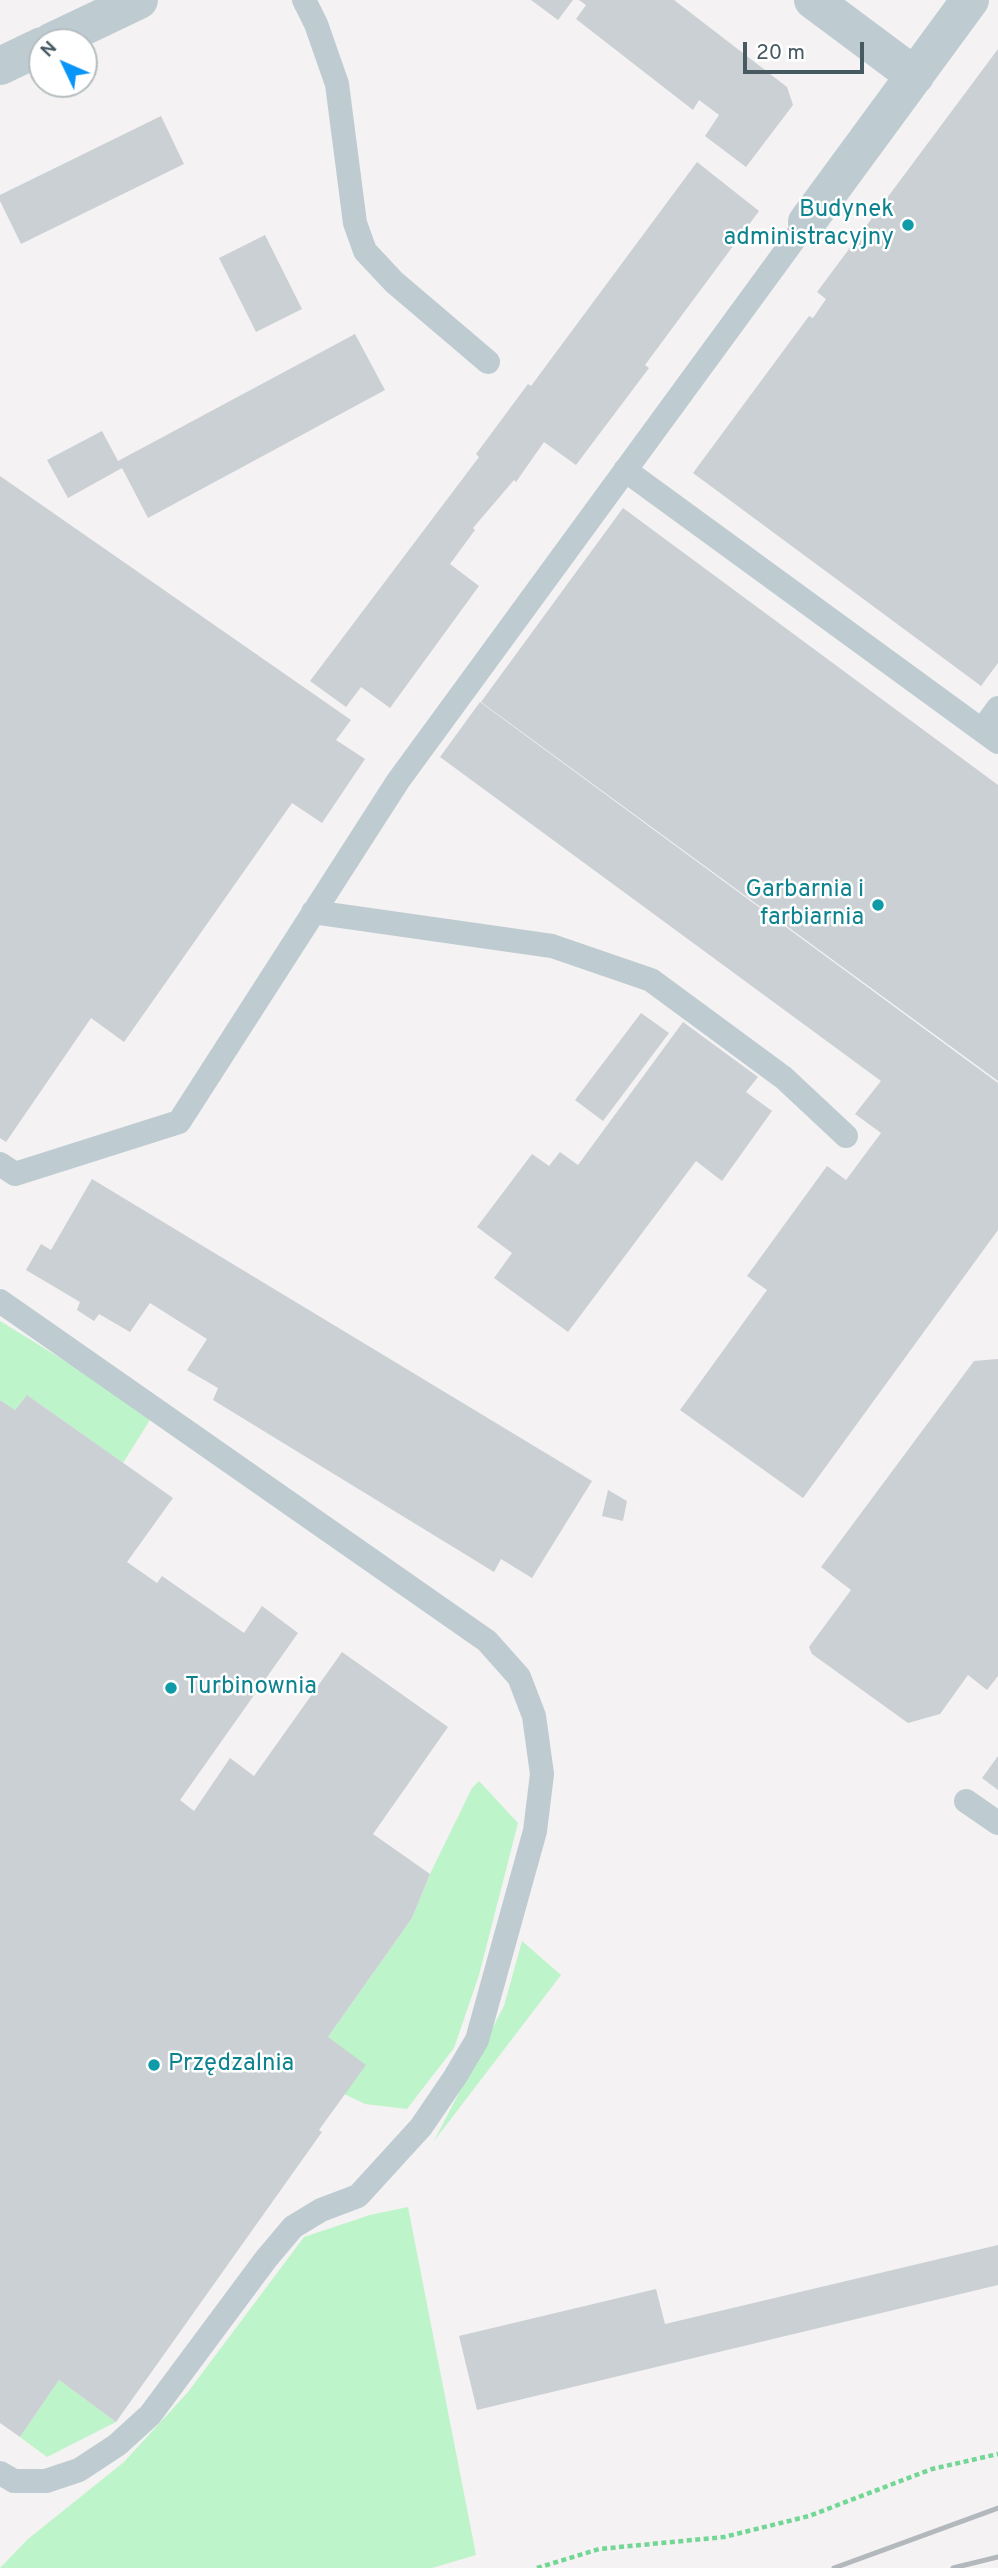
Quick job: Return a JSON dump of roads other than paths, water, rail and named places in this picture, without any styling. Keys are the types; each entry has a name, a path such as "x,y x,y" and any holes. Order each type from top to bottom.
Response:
{"street":[{"path":"80,28 139,0"},
{"path":"813,0 915,76"},
{"path":"807,222 970,0"},
{"path":"0,66 28,53"}],"lane":[{"path":"304,0 316,24 337,84 355,223 365,251 394,282 488,362"},
{"path":"0,1164 15,1174 179,1122 398,780 807,222"},
{"path":"625,470 990,736 998,708"},
{"path":"313,912 552,946 651,980 784,1078 846,1136"},
{"path":"0,1301 486,1641 519,1677 534,1716 542,1774 535,1831 477,2040 421,2127 358,2196 321,2210 293,2227 266,2259 150,2415 117,2445 79,2470 46,2481 14,2481 0,2473"},
{"path":"966,1801 998,1824"}],"railway":[{"path":"834,2568 998,2508"},
{"path":"953,2568 998,2557"}],"place":[{"name":"Budynek administracyjny","path":"908,225"},
{"name":"Garbarnia i farbiarnia","path":"878,905"},
{"name":"Turbinownia","path":"171,1688"},
{"name":"Przędzalnia","path":"154,2065"}]}
